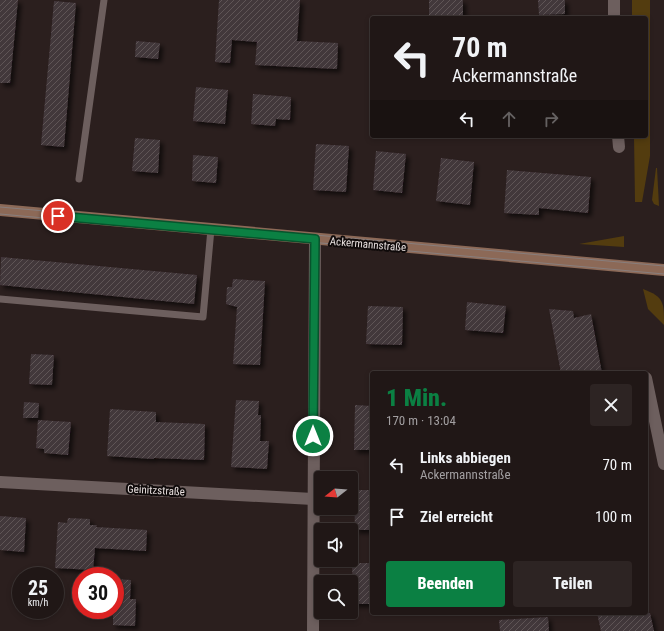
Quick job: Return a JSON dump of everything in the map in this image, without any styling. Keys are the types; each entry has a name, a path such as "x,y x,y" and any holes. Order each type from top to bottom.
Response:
{"street":[{"path":"614,0 614,16"},
{"name":"Ackermannstraße","path":"0,210 664,270"},
{"path":"313,631 315,239"},
{"path":"648,388 664,464"},
{"name":"Geinitzstraße","path":"0,482 313,499"}],"lane":[{"path":"79,179 104,0"},
{"path":"0,299 203,317 211,229"}],"shaded area":[{"path":"632,0 650,0 650,156 642,202 635,202 634,138 648,138 648,16 632,16"},
{"path":"656,168 659,206 654,204 652,200"},
{"path":"624,236 624,247 579,244"},
{"path":"643,289 655,295 661,301 664,311 664,325 648,309"}],"building":[{"path":"0,0 18,0 10,83 0,83"},
{"path":"219,0 300,0 297,41 338,43 337,69 255,65 257,42 232,40 230,63 215,62"},
{"path":"429,0 463,0 463,16 429,16"},
{"path":"538,0 565,0 565,14 539,15"},
{"path":"54,1 76,3 64,147 41,145"},
{"path":"136,41 160,43 158,59 135,57"},
{"path":"196,87 228,90 225,124 193,121"},
{"path":"253,94 291,97 290,120 276,119 275,126 251,124"},
{"path":"135,138 160,140 158,173 132,171"},
{"path":"316,144 349,146 346,192 313,190"},
{"path":"376,151 406,154 402,193 373,190"},
{"path":"193,155 218,157 216,183 192,181"},
{"path":"441,158 474,162 470,205 436,201"},
{"path":"507,170 591,177 588,213 539,208 539,215 504,213"},
{"path":"1,257 197,275 194,304 0,285"},
{"path":"233,279 265,281 260,365 233,364 237,307 226,304 227,287 232,287"},
{"path":"467,302 506,306 503,333 465,330"},
{"path":"368,306 403,307 402,345 366,344"},
{"path":"549,309 573,311 574,318 591,314 602,371 561,371"},
{"path":"31,354 54,355 52,385 29,384"},
{"path":"236,400 259,401 258,415 261,415 260,441 269,441 267,469 231,467"},
{"path":"24,402 39,403 38,418 23,418"},
{"path":"355,405 370,406 370,450 354,450"},
{"path":"110,409 156,412 156,422 205,424 204,460 107,456"},
{"path":"38,420 71,422 68,455 44,453 44,449 36,448"},
{"path":"358,490 370,490 370,530 358,530 358,523 355,523 355,515 358,515"},
{"path":"0,516 26,518 24,552 0,550"},
{"path":"68,518 90,519 90,525 97,525 96,527 147,530 146,551 95,548 93,567 72,567 72,569 55,567 58,522 67,523"},
{"path":"358,563 370,563 370,604 358,604 358,575 352,575 352,567 358,567"},
{"path":"124,580 131,580 130,599 136,599 135,626 113,625 113,619 124,619"},
{"path":"648,613 650,613 654,631 601,631 597,615 648,615"},
{"path":"548,617 549,631 500,631 499,620"}],"tram line":[{"path":"0,207 664,266"},
{"path":"0,214 664,274"}],"route":[{"path":"58,216 315,239 313,436"}]}
